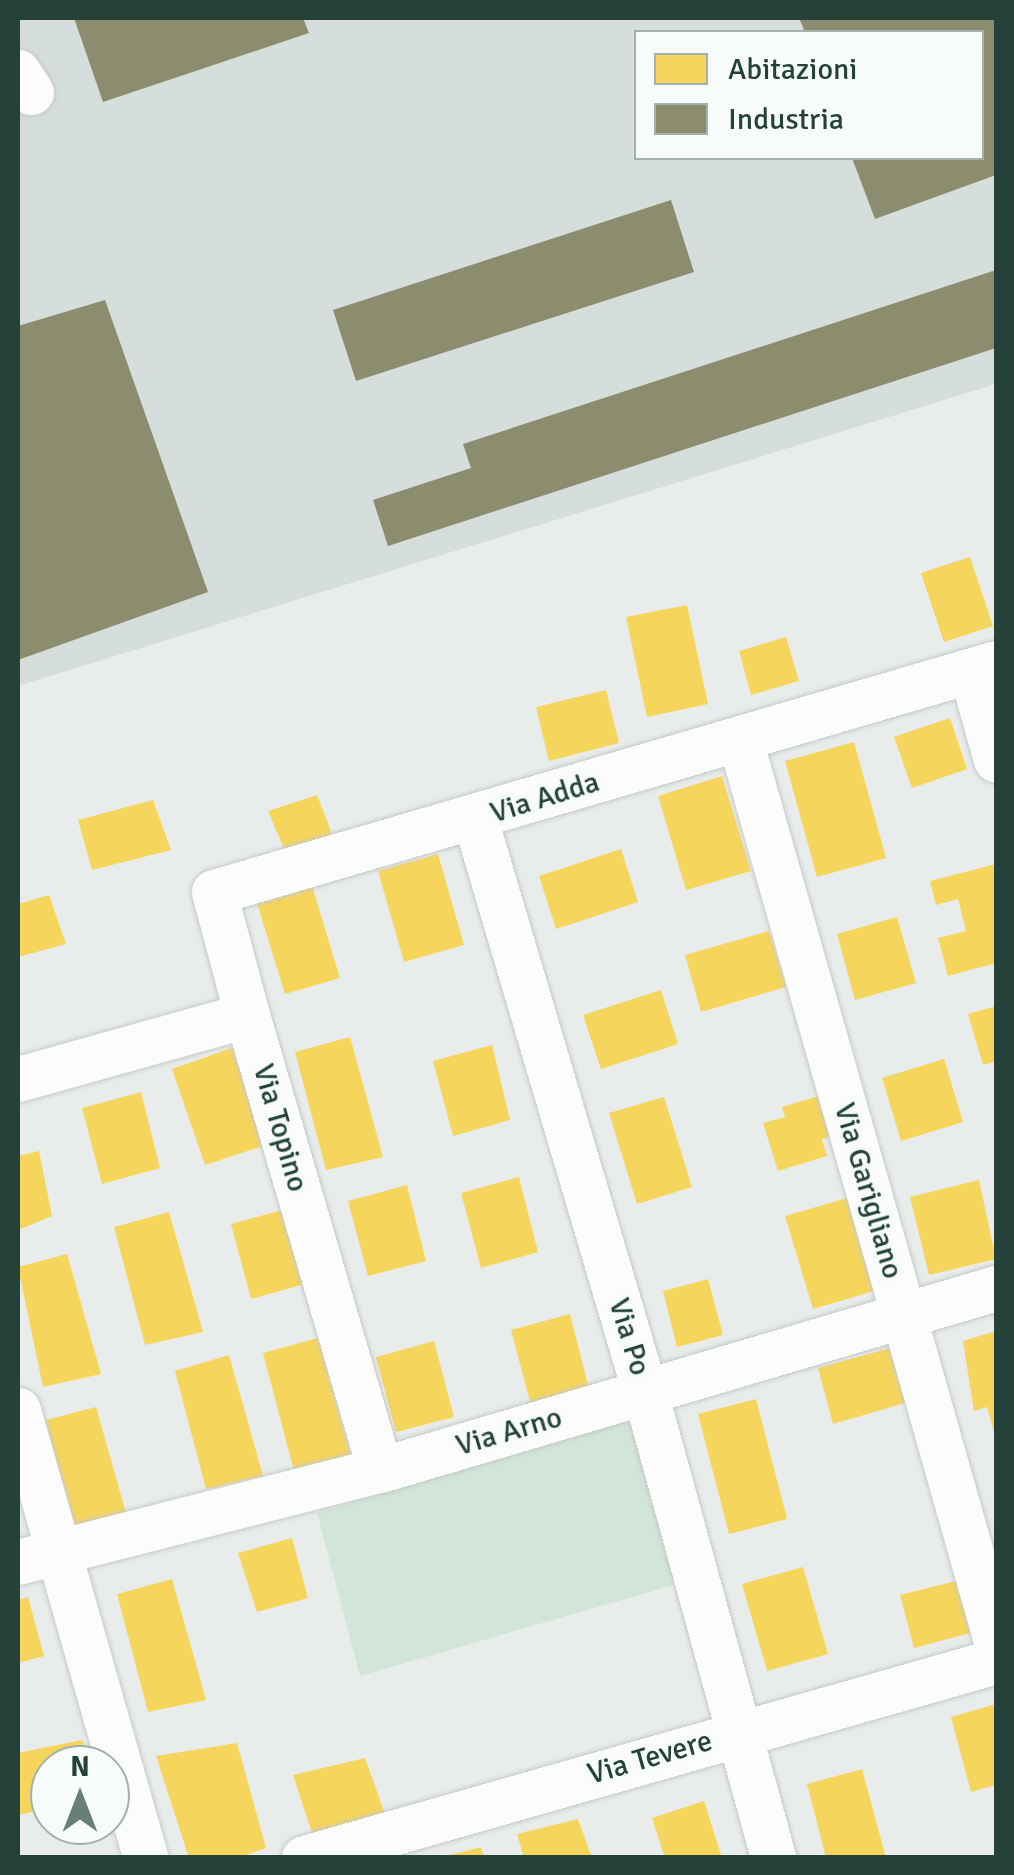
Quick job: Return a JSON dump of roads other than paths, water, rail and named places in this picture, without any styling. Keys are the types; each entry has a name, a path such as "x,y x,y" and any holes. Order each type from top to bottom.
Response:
{"street":[{"name":"Via Adda","path":"247,1015 214,892 984,667"},
{"path":"984,667 996,760"},
{"name":"Via Garigliano","path":"740,740 996,1641"},
{"name":"Via Po","path":"474,819 645,1392 773,1858"},
{"path":"18,1079 247,1015"},
{"name":"Via Topino","path":"247,1015 380,1470"},
{"name":"Via Arno","path":"38,1558 380,1470 996,1288"},
{"path":"18,1410 38,1558 146,1858"},
{"name":"Via Tevere","path":"304,1858 996,1661"}]}
